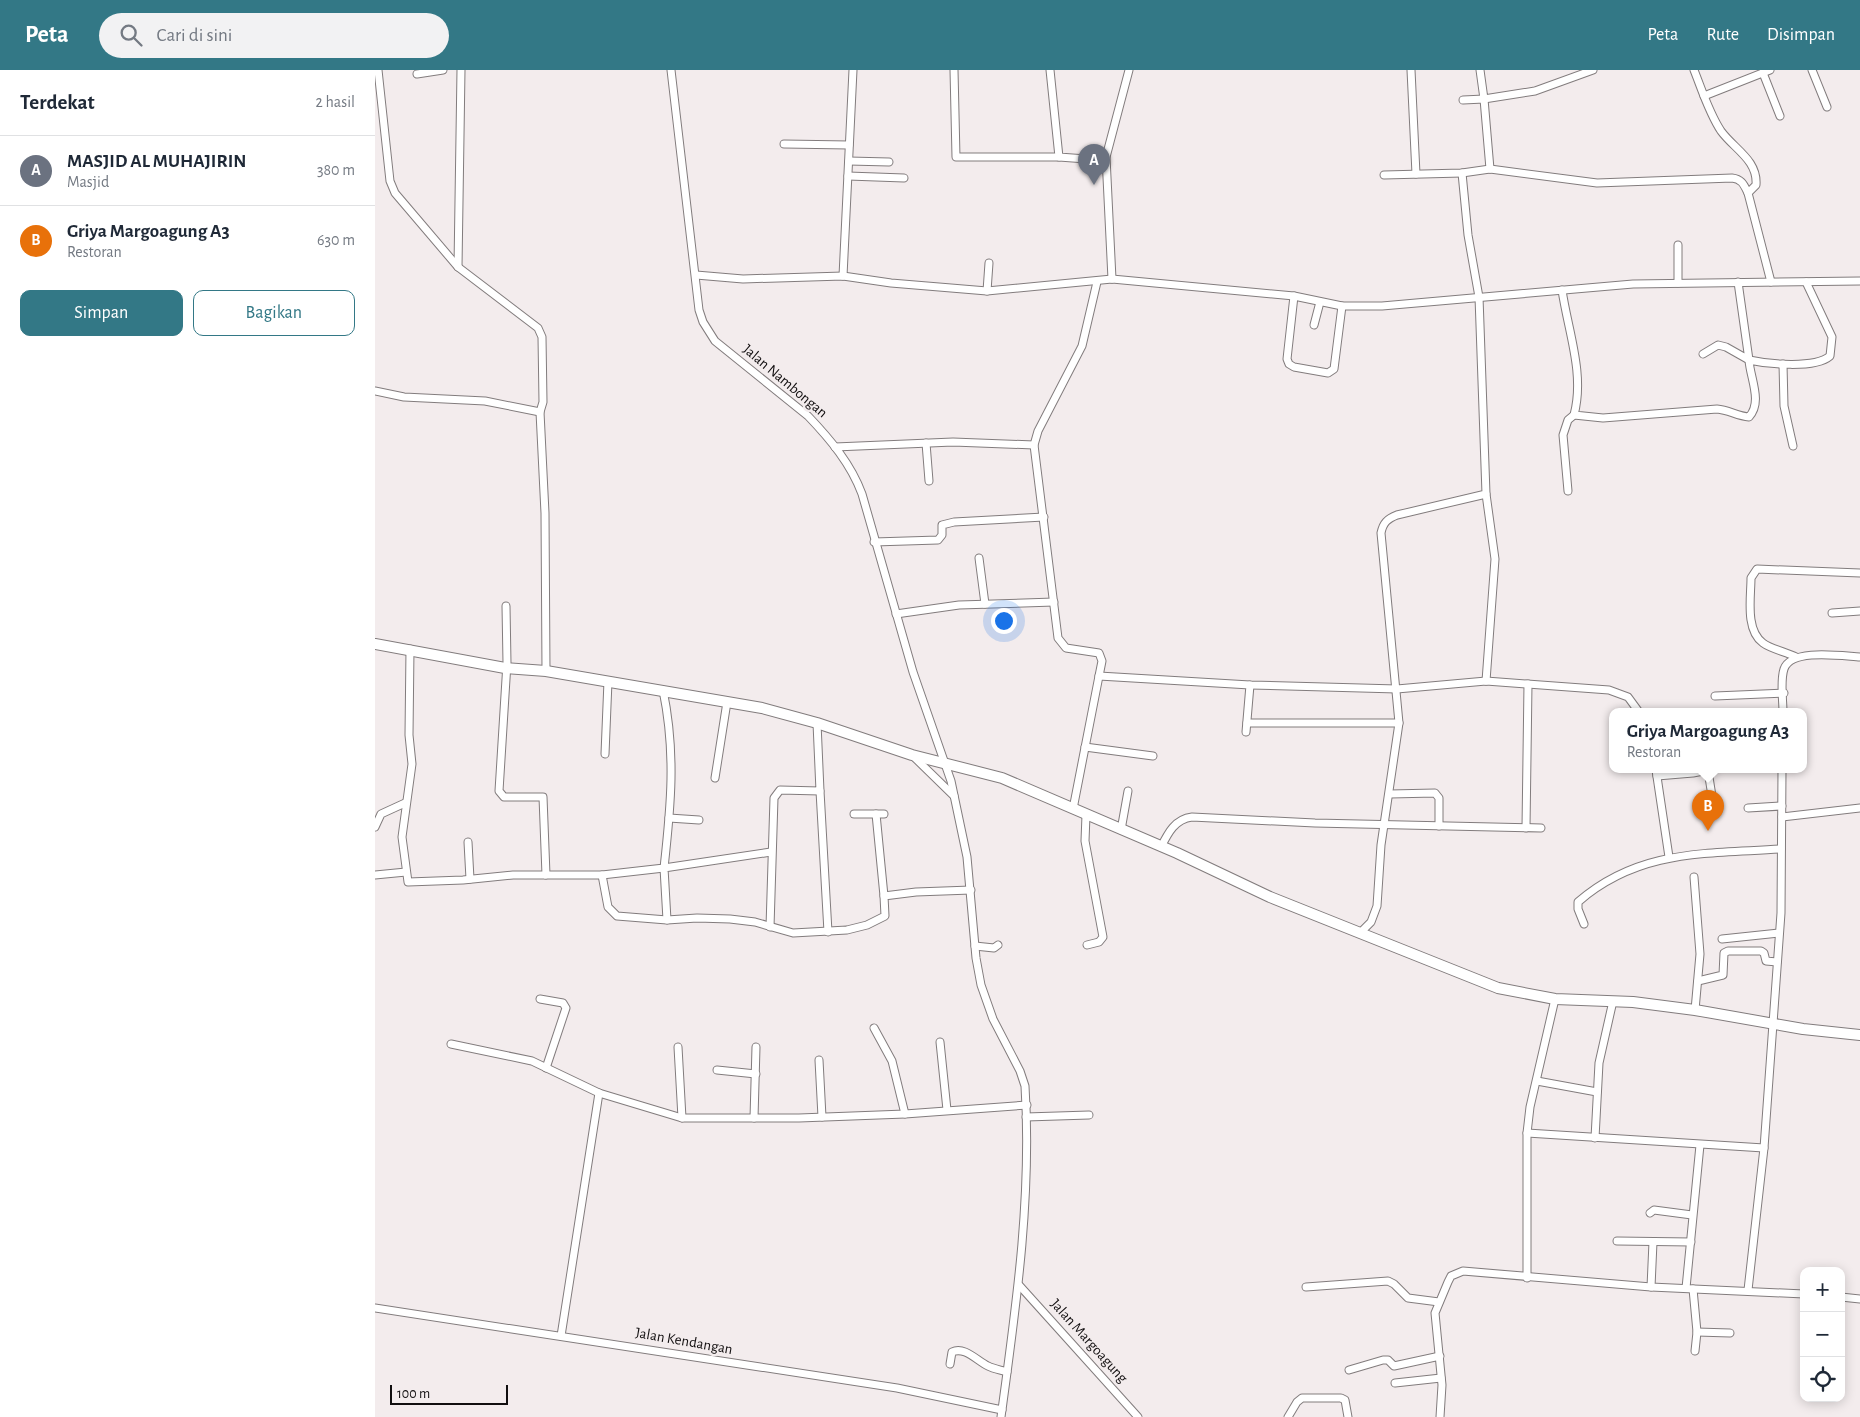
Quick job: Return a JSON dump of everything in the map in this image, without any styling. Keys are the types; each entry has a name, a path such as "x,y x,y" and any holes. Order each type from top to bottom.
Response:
{"street":[{"path":"378,70 390,181 395,193 458,267 539,328 542,336 543,402 540,412 545,513 546,671"},
{"path":"417,74 443,70"},
{"path":"458,267 461,70"},
{"name":"Jalan Nambongan","path":"671,70 699,310 703,322 715,341 808,416 835,447 858,484 913,672 945,762 954,796 967,857 975,946 981,985 987,1004 1021,1071 1027,1105 1025,1215 1019,1284 1001,1413"},
{"path":"843,276 853,70"},
{"path":"954,70 956,157 1059,157 1086,159 1106,157"},
{"path":"1050,70 1059,157"},
{"path":"1112,280 1106,157 1129,70"},
{"path":"1411,70 1416,174"},
{"path":"1481,70 1490,170"},
{"path":"1463,100 1484,99 1535,90 1593,70"},
{"path":"1693,70 1721,130 1746,157 1755,174 1756,186 1747,193"},
{"path":"1812,70 1827,107"},
{"path":"1704,96 1767,71 1780,116"},
{"path":"784,144 849,146"},
{"path":"849,161 889,162"},
{"path":"1384,175 1462,173 1490,170 1597,183 1738,179 1744,184 1747,193 1771,282"},
{"path":"1462,173 1468,236 1479,297 1486,494 1495,559 1486,681"},
{"path":"848,176 904,178"},
{"path":"1677,246 1678,283"},
{"path":"987,291 989,263"},
{"path":"696,275 743,279 843,276 891,283 987,291 1112,280 1294,296 1342,306 1382,306 1561,290 1678,283 1860,281"},
{"path":"1073,809 1102,661 1099,653 1066,648 1060,642 1034,445 1037,431 1082,346 1097,282"},
{"path":"1574,415 1603,418 1717,409 1728,410 1739,416 1749,417 1753,412 1756,401 1738,282"},
{"path":"1703,354 1718,346 1726,347 1749,360 1783,364 1817,362 1830,356 1832,338 1806,282"},
{"path":"1561,290 1578,379 1577,403 1574,415 1568,420 1563,435 1568,491"},
{"path":"1294,296 1287,358 1289,364 1293,367 1328,373 1334,369 1342,306"},
{"path":"1314,325 1320,302"},
{"path":"1783,364 1784,406 1793,446"},
{"path":"375,391 404,397 485,401 540,412"},
{"path":"926,443 929,481"},
{"path":"835,447 926,443 1034,445"},
{"path":"1364,931 1377,906 1381,845 1399,723 1381,533 1382,527 1386,520 1397,515 1486,494"},
{"path":"874,542 938,540 943,535 942,525 954,522 1044,517"},
{"path":"979,558 985,604"},
{"path":"1860,573 1757,570 1751,578 1750,619 1755,633 1762,643 1796,657 1860,657"},
{"path":"897,614 985,604 1054,602"},
{"path":"506,606 499,791 504,797 543,797 546,875"},
{"path":"1832,613 1860,611"},
{"path":"375,644 505,668 546,671 762,708 817,723 912,755 1002,778 1270,897 1364,931 1499,988 1555,999 1613,1001 1695,1010 1860,1035"},
{"path":"410,650 409,735 412,764 405,803 402,837 408,882 470,880 513,875 603,875 771,852"},
{"path":"1783,708 1784,670 1789,662 1796,657"},
{"path":"1099,676 1250,685 1397,688 1486,681 1600,689 1620,693 1628,697 1636,708"},
{"path":"605,754 608,681"},
{"path":"1526,828 1528,684"},
{"path":"1246,732 1250,685"},
{"path":"663,690 669,718 672,756 664,868 667,920"},
{"path":"1715,696 1783,693"},
{"path":"715,778 727,702"},
{"path":"817,723 828,932"},
{"path":"1247,723 1399,723"},
{"path":"1085,747 1153,756"},
{"path":"912,755 954,796"},
{"path":"1656,773 1669,857"},
{"path":"1708,773 1712,796"},
{"path":"1748,1290 1763,1148 1779,933 1782,773"},
{"path":"770,926 771,852 777,792 820,791"},
{"path":"1121,830 1128,791"},
{"path":"1390,794 1435,793 1439,798 1439,826"},
{"path":"375,827 381,814 405,803"},
{"path":"1748,808 1782,806"},
{"path":"1782,817 1860,808"},
{"path":"603,875 605,896 613,914 622,917 667,920 730,919 755,922 787,933 847,930 884,917 880,814 854,814"},
{"path":"1086,815 1085,841 1103,937 1099,942 1087,946"},
{"path":"1161,847 1174,826 1183,819 1192,817 1385,825 1541,828"},
{"path":"669,818 699,820"},
{"path":"468,842 470,880"},
{"path":"1585,924 1577,906 1584,898 1632,868 1669,857 1781,848"},
{"path":"375,875 406,872"},
{"path":"1694,877 1700,942 1695,1010"},
{"path":"884,896 925,891 971,890"},
{"path":"1722,938 1779,933"},
{"path":"975,946 994,948 998,946"},
{"path":"1698,981 1723,975 1724,953 1728,951 1761,951 1766,961 1777,962"},
{"path":"540,999 563,1004 566,1008 545,1068"},
{"path":"1527,1278 1527,1133 1555,999"},
{"path":"1595,1138 1599,1063 1613,1001"},
{"path":"874,1028 892,1061 905,1114"},
{"path":"940,1042 947,1110"},
{"path":"451,1044 532,1061 599,1093 682,1118 822,1117 905,1114 1027,1105"},
{"path":"678,1046 682,1118"},
{"path":"754,1118 756,1047"},
{"path":"819,1060 822,1117"},
{"path":"717,1070 755,1074"},
{"path":"1537,1081 1597,1092"},
{"path":"561,1336 599,1093"},
{"path":"1026,1117 1089,1115"},
{"path":"1527,1133 1763,1148"},
{"path":"1695,1351 1697,1332 1690,1288 1691,1242 1700,1145"},
{"path":"1650,1213 1654,1210 1692,1215"},
{"path":"1617,1241 1691,1242"},
{"path":"1651,1288 1653,1242"},
{"path":"1440,1417 1440,1356 1435,1320 1439,1302 1451,1276 1463,1271 1651,1288 1748,1290 1800,1294"},
{"path":"1305,1287 1388,1281 1394,1284 1408,1298 1439,1302"},
{"name":"Jalan Margoagung","path":"1019,1284 1138,1417"},
{"path":"1845,1298 1860,1299"},
{"name":"Jalan Kendangan","path":"375,1308 897,1388 987,1407 1001,1413"},
{"path":"1697,1332 1731,1333"},
{"path":"950,1364 952,1352 957,1350 964,1351 989,1367 1007,1372"},
{"path":"1349,1370 1383,1360 1388,1360 1394,1366 1440,1356"},
{"path":"1395,1383 1441,1378"},
{"path":"1288,1417 1301,1398 1341,1398 1345,1400 1347,1405 1348,1417"}],"place":[{"name":"MASJID AL MUHAJIRIN","path":"1094,185"},
{"name":"Griya Margoagung A3","path":"1708,831"}]}
